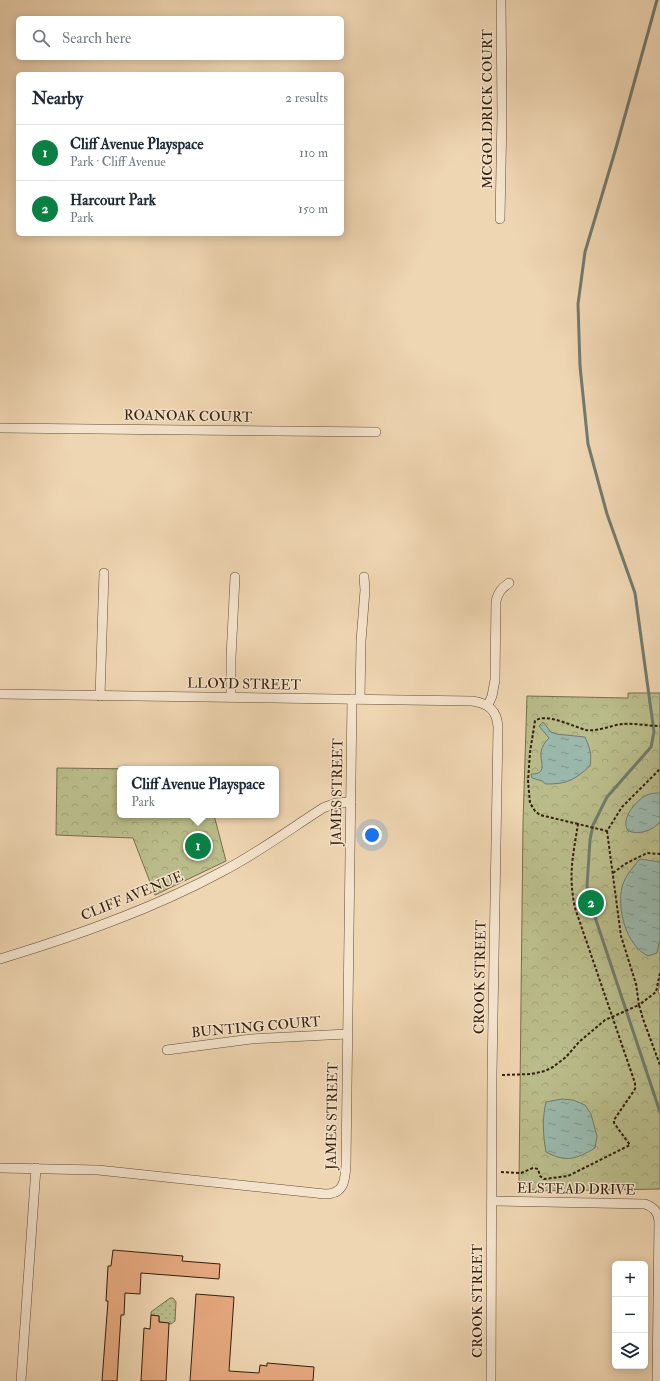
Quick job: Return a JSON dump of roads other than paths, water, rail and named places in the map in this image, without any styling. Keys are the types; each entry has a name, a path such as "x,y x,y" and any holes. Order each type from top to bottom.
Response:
{"street":[{"name":"MCGOLDRICK COURT","path":"500,219 502,115 501,0"},
{"name":"ROANOAK COURT","path":"0,428 376,432"},
{"path":"100,696 104,573"},
{"path":"231,697 231,644 235,577"},
{"name":"JAMES STREET","path":"0,1168 98,1170 325,1194 337,1192 342,1187 346,1176 351,802 356,699 365,590 364,577"},
{"path":"488,705 492,696 495,680 496,601 500,590 509,583"},
{"name":"LLOYD STREET","path":"0,694 472,701 488,705"},
{"name":"CROOK STREET","path":"488,705 494,710 498,727 492,1074 491,1381"},
{"name":"CLIFF AVENUE","path":"0,959 71,936 161,902 235,864 323,808 336,803 351,802"},
{"name":"BUNTING COURT","path":"167,1050 257,1039 347,1034"},
{"path":"21,1381 36,1168"},
{"name":"ELSTEAD DRIVE","path":"492,1201 645,1204 657,1212 659,1221 657,1381"}],"water":[{"path":"543,722 551,732 556,734 585,737 590,751 590,766 575,778 565,782 546,784 532,778 531,774 536,774 541,770 541,750 549,738 539,726"},
{"path":"660,793 660,822 649,830 637,833 628,831 626,821 630,811 637,802 646,795"},
{"path":"640,859 660,862 660,939 657,953 648,956 640,951 629,935 622,916 621,906 623,883"},
{"path":"562,1099 573,1100 585,1105 591,1114 597,1136 595,1148 577,1157 560,1158 546,1152 543,1121 546,1102"}],"waterway":[{"path":"657,0 616,148 585,252 578,304 580,366 588,444 607,514 635,593 654,732 651,747 607,797 593,825 590,840 587,886 591,905 660,1112"}],"place":[{"name":"Cliff Avenue Playspace","path":"198,846"},
{"name":"Harcourt Park","path":"591,903"}]}
